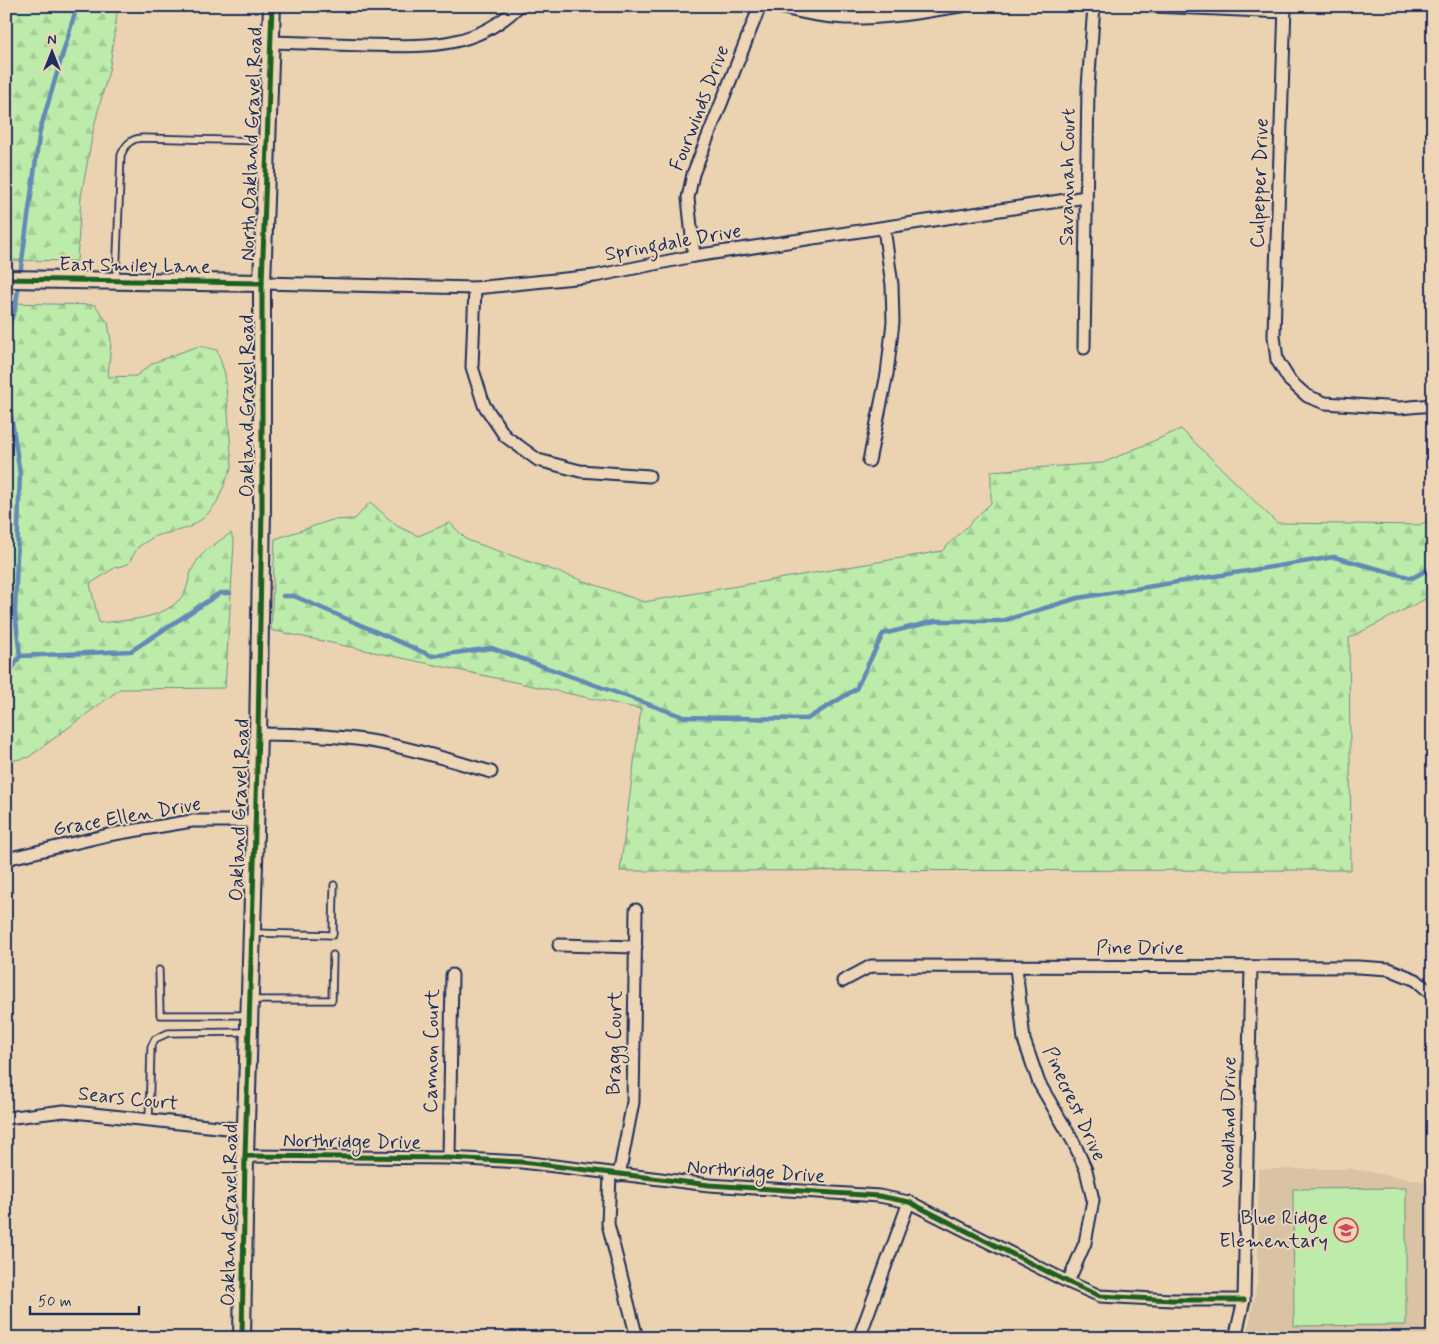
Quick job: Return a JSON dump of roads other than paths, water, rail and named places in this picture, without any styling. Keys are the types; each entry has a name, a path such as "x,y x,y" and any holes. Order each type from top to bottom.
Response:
{"street":[{"name":"North Oakland Gravel Road","path":"262,283 272,6"},
{"path":"272,42 436,46 468,38 498,25 519,6"},
{"name":"Fourwinds Drive","path":"694,256 688,198 693,174 760,6"},
{"path":"776,6 803,13 845,18 906,15 961,6"},
{"name":"Savannah Court","path":"1084,348 1088,87 1094,6"},
{"path":"1152,6 1285,9"},
{"name":"Culpepper Drive","path":"1285,9 1274,336 1277,360 1290,381 1307,396 1325,403 1399,408 1433,405"},
{"name":"Springdale Drive","path":"262,283 476,288 595,276 694,256 1086,197"},
{"path":"870,461 887,374 893,322 892,285 884,228"},
{"name":"East Smiley Lane","path":"6,279 262,283"},
{"name":"Oakland Gravel Road","path":"242,1338 245,1156 258,734 262,500 262,283"},
{"path":"476,288 472,367 484,405 505,436 538,460 580,471 649,476"},
{"path":"258,734 300,734 376,742 491,772"},
{"name":"Grace Ellen Drive","path":"6,859 108,835 192,821 255,821"},
{"name":"Bragg Court","path":"636,910 633,1102 615,1175 608,1224 637,1338"},
{"path":"559,945 636,947"},
{"name":"Pine Drive","path":"843,981 871,966 1358,966 1389,969 1416,980 1433,995"},
{"name":"Woodland Drive","path":"1235,1338 1244,1300 1251,966"},
{"name":"Pinecrest Drive","path":"1016,967 1024,1040 1039,1083 1074,1143 1086,1170 1093,1200 1085,1242 1068,1282"},
{"name":"Cannon Court","path":"449,1158 452,975"},
{"name":"Sears Court","path":"6,1118 64,1111 246,1130"},
{"name":"Northridge Drive","path":"245,1156 449,1158 522,1162 615,1175 709,1185 879,1196 910,1202 1068,1282 1100,1296 1172,1300 1244,1300"},
{"path":"859,1338 910,1202"}],"lane":[{"path":"116,282 121,155 129,142 135,138 268,141"},
{"path":"252,933 334,935 334,884"},
{"path":"159,970 160,1015 250,1008 332,1000 333,955"},
{"path":"149,1120 151,1047 155,1039 168,1033 249,1032"}],"waterway":[{"path":"20,275 40,130 77,6"},
{"path":"6,331 15,310 19,283"},
{"path":"6,398 11,414 20,474 15,612 20,656 6,679"},
{"path":"283,596 294,596 432,656 492,648 684,717 807,719 856,689 883,634 935,621 1002,621 1078,598 1334,557 1412,578 1433,567"},
{"path":"20,656 131,651 220,593 230,593"}],"place":[{"name":"Blue Ridge Elementary","path":"1346,1230"}]}
